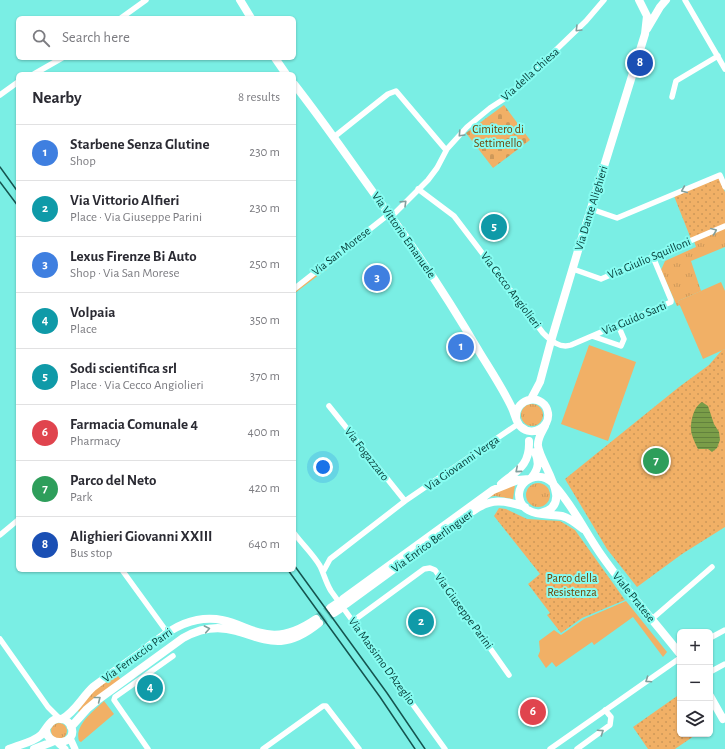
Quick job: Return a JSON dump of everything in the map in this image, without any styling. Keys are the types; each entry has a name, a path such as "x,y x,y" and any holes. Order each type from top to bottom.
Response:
{"main road":[{"path":"240,0 250,16"},
{"name":"Via Dante Alighieri","path":"645,34 660,7 666,0"},
{"name":"Via Dante Alighieri","path":"641,2 651,9 660,7"},
{"name":"Via Dante Alighieri","path":"544,404 540,392 540,382 590,209 645,34 647,20 646,11 641,2"},
{"path":"276,60 285,72"},
{"name":"Via Vittorio Emanuele","path":"296,87 334,137 435,279 504,393 519,424"},
{"name":"Via Dante Alighieri","path":"527,400 540,382"},
{"path":"504,393 512,398 540,401 544,404 547,411 546,423 544,426 536,431 526,431 519,424"},
{"path":"525,507 521,501 520,490 523,484 538,469 538,463 534,451 519,424 517,408 527,400"},
{"name":"Viale Pratese","path":"540,513 549,510 555,503 557,494 538,450 537,444 546,423"},
{"name":"Via Enrico Berlinguer","path":"339,607 522,467 529,454 529,441"},
{"path":"530,478 543,477 553,484"},
{"name":"Via Enrico Berlinguer","path":"493,490 518,480 530,478"},
{"name":"Viale Pratese","path":"553,484 572,507 613,571 677,651"},
{"name":"Via Enrico Berlinguer","path":"339,607 482,505 491,502 503,501 525,507"},
{"name":"Viale Pratese","path":"525,507 532,512 567,518 579,526 590,537"},
{"name":"Via Ferruccio Parri","path":"9,749 33,740 47,728 52,720 61,718 74,710 86,693 93,687 164,635 188,622 209,618 226,621 260,633 280,635 318,621 298,636 278,641 261,639 229,629 212,628 192,633 99,698 71,727"},
{"path":"164,635 170,638 173,643 172,646"},
{"path":"713,701 724,720"},
{"path":"34,749 59,745 70,738 72,731 71,727 69,723 61,718"},
{"path":"47,728 48,738 59,745"}],"street":[{"path":"124,16 146,0"},
{"name":"Via della Chiesa","path":"390,215 418,189 437,168 446,150 467,127 490,108 507,97 528,78 586,21 604,0"},
{"path":"684,0 725,69"},
{"path":"672,97 676,81 718,56"},
{"path":"38,72 58,60"},
{"path":"0,95 16,83"},
{"path":"334,137 388,94 396,91 446,150"},
{"path":"590,209 617,218 720,174 725,187"},
{"name":"Via Cecco Angiolieri","path":"418,189 454,216 551,342"},
{"name":"Via San Morese","path":"296,287 390,215"},
{"name":"Via Giulio Squilloni","path":"573,269 601,279 725,226"},
{"name":"Via Guido Sarti","path":"551,342 567,346 671,302 653,257"},
{"path":"592,336 621,346 624,339 618,325"},
{"name":"Via Fogazzaro","path":"329,406 405,502"},
{"name":"Via Giovanni Verga","path":"323,572 330,559 405,502 519,424"},
{"path":"0,535 16,522"},
{"name":"Via Massimo D'Azeglio","path":"296,536 318,563 339,607 354,621 445,749"},
{"path":"652,619 712,567"},
{"name":"Via Giuseppe Parini","path":"354,621 424,569 430,568 435,570 509,675"},
{"path":"123,572 164,635"},
{"path":"713,636 725,630"},
{"path":"0,639 48,707 61,718"},
{"path":"148,749 114,700 115,697 134,682 173,656"},
{"path":"550,749 677,657"},
{"path":"713,670 725,664"},
{"path":"263,749 323,706 326,706 359,749"},
{"path":"47,728 49,713 48,707"},
{"path":"577,749 610,725 611,717 605,710"},
{"path":"70,738 75,749"}],"green space":[{"name":"Cimitero di Settimello","path":"504,105 530,140 493,168 466,133"},
{"path":"719,178 725,192 725,224 691,239 674,196"},
{"path":"725,228 725,247 691,261 701,291 678,301 680,305 677,306 661,270 665,261 696,247 694,241"},
{"path":"324,268 327,268 326,271 296,292 296,290"},
{"path":"721,282 725,291 725,349 703,359 678,301"},
{"path":"589,345 636,362 608,441 561,424"},
{"path":"725,349 725,527 682,554 637,587 607,549 565,479 679,387 709,365 722,350"},
{"path":"532,404 536,405 542,411 542,419 536,425 532,426 528,425 522,419 521,415 522,411 528,405"},
{"path":"538,483 547,486 550,495 547,504 538,507 529,504 526,495 529,486"},
{"path":"515,485 513,499 495,496 489,497 488,495"},
{"name":"Parco della Resistenza","path":"499,508 506,509 527,519 560,521 575,530 625,600 582,618 561,633 547,615 550,613 528,584 540,574 494,516"},
{"path":"626,601 667,652 663,657 633,617 594,645 592,642 556,667 552,662 546,668 538,656 540,651 539,641 554,630 561,635 584,619"},
{"path":"116,673 121,680 80,713 78,711 92,691"},
{"path":"677,696 677,737 693,737 675,749 648,749 633,727"},
{"path":"104,701 114,714 81,742 79,741 79,729 82,724"},
{"path":"59,723 65,725 67,731 65,737 59,739 53,737 51,731 53,725"}],"shaded area":[{"path":"702,402 708,406 714,424 719,432 720,440 717,448 712,452 708,449 698,449 691,431 692,417 696,408"}],"tunnel":[{"path":"316,619 330,608"},
{"path":"319,623 334,613"}],"railway":[{"path":"0,167 16,189"},
{"path":"0,182 16,203"},
{"path":"296,568 387,693 425,749"},
{"path":"289,572 380,697 415,749"}],"place":[{"name":"Alighieri Giovanni XXIII","path":"640,63"},
{"name":"Sodi scientifica srl","path":"494,227"},
{"name":"Lexus Firenze Bi Auto","path":"377,278"},
{"name":"Starbene Senza Glutine","path":"461,347"},
{"name":"Parco del Neto","path":"656,461"},
{"name":"Via Vittorio Alfieri","path":"421,622"},
{"name":"Volpaia","path":"150,688"},
{"name":"Farmacia Comunale 4","path":"533,712"}]}
